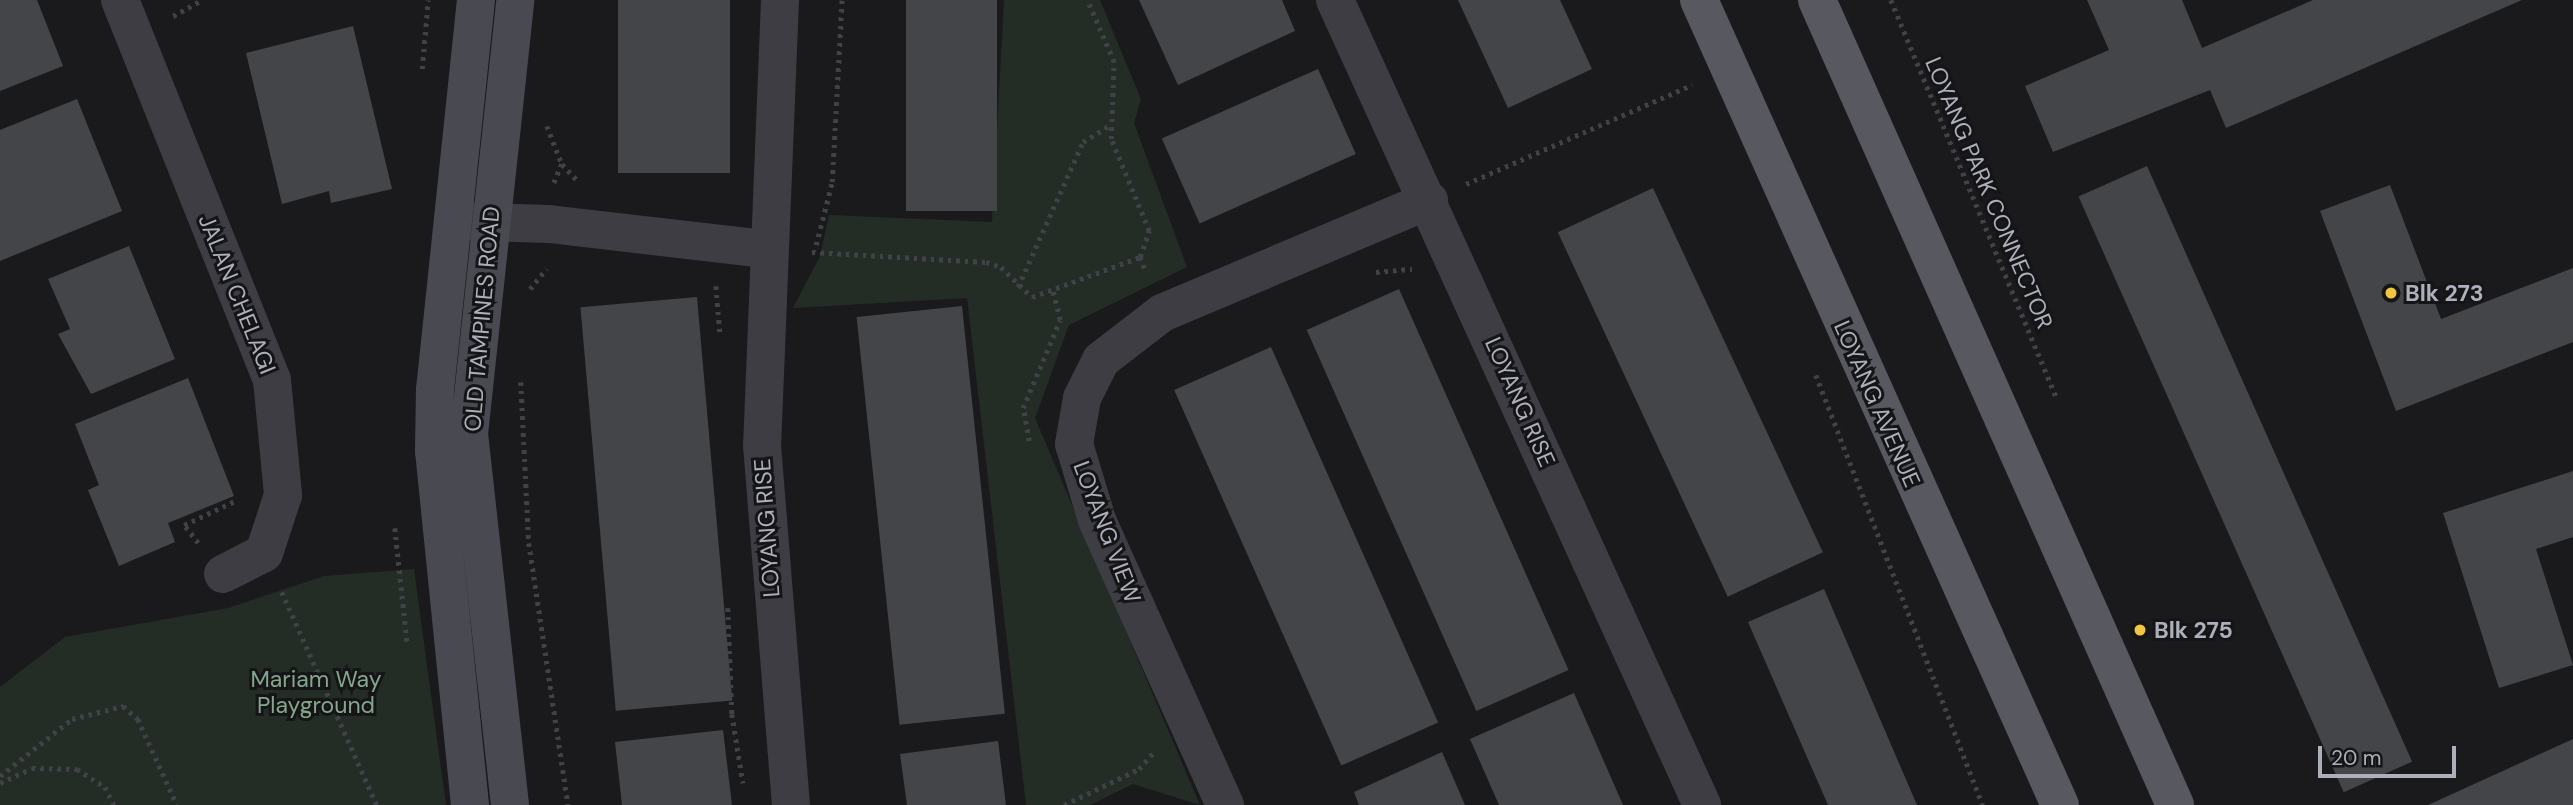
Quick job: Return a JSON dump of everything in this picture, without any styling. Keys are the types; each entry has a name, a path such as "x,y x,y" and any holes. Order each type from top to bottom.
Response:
{"main road":[{"name":"LOYANG AVENUE","path":"1699,0 2060,805"},
{"path":"1817,0 1842,63 2175,805"},
{"path":"1831,0 1842,63"}],"street":[{"name":"JALAN CHELAGI","path":"120,0 272,380 283,495 264,554"},
{"name":"OLD TAMPINES ROAD","path":"470,805 434,451 453,221 476,0"},
{"name":"OLD TAMPINES ROAD","path":"510,805 469,434 515,0"},
{"name":"LOYANG RISE","path":"780,0 766,249 762,444 791,805"},
{"name":"LOYANG RISE","path":"1335,0 1429,200 1702,805"},
{"name":"LOYANG VIEW","path":"1225,805 1097,520 1074,444 1082,398 1101,360 1162,313 1429,200"},
{"path":"453,221 549,223 766,249"},
{"path":"223,574 264,554"}],"path":[{"path":"172,16 202,0"},
{"path":"811,264 832,182 842,0"},
{"path":"766,249 986,262 1001,267 1018,287 1032,296 1053,292 1147,249 1149,231 1118,164 1109,126 1114,62 1087,0"},
{"name":"LOYANG PARK CONNECTOR","path":"1891,0 2057,398"},
{"path":"1500,169 1728,69"},
{"path":"525,299 552,263 549,223 553,185 562,164 548,113"},
{"path":"1018,287 1083,142 1109,126"},
{"path":"1366,276 1414,269 1421,281"},
{"path":"1812,365 1983,805"},
{"path":"520,374 529,543 568,805"},
{"path":"223,574 184,525 234,503 237,493"},
{"path":"264,554 377,805"},
{"path":"0,776 72,719 123,706 138,719 177,805"},
{"path":"0,783 32,768 77,769 105,787 114,805"}],"green space":[{"path":"1004,0 1100,0 1141,99 1134,123 1187,267 1069,325 1035,418 1200,805 1133,784 1090,805 1026,805 967,298 793,308 820,256 829,215 992,222"},
{"name":"Mariam Way Playground","path":"414,569 446,805 0,805 0,687 65,637 228,608 324,576"}],"building":[{"path":"0,0 37,0 63,66 0,91"},
{"path":"618,0 730,0 730,173 618,173"},
{"path":"906,0 997,0 997,211 906,211"},
{"path":"1139,0 1282,0 1295,31 1178,85"},
{"path":"1458,0 1560,0 1592,69 1508,108"},
{"path":"2087,0 2182,0 2202,48 2313,0 2522,0 2226,128 2210,90 2053,152 2025,86 2109,50"},
{"path":"353,26 392,189 331,203 329,191 282,204 246,53"},
{"path":"1318,69 1356,154 1200,224 1162,139"},
{"path":"77,99 122,211 0,261 0,130"},
{"path":"2147,166 2412,762 2344,792 2078,197"},
{"name":"Blk 273","path":"2390,185 2441,319 2573,268 2573,342 2396,411 2320,211"},
{"path":"1653,188 1823,552 1728,597 1558,232"},
{"path":"129,246 175,359 91,394 58,334 70,329 48,279"},
{"path":"1399,289 1569,670 1476,711 1307,330"},
{"path":"697,297 732,700 616,711 580,307"},
{"path":"962,306 1005,714 899,725 857,317"},
{"path":"1271,347 1438,722 1341,766 1174,390"},
{"path":"188,378 234,496 168,523 175,542 119,566 88,490 99,485 75,424"},
{"path":"2573,471 2573,537 2536,549 2573,665 2499,688 2443,513"},
{"path":"1824,589 1917,805 1828,805 1748,622"},
{"path":"1574,693 1623,805 1499,805 1470,739"},
{"path":"723,730 732,805 622,805 615,742"},
{"path":"2573,739 2573,805 2428,805"},
{"path":"998,741 1006,805 907,805 900,754"},
{"path":"1442,752 1465,805 1359,805 1354,792"}],"place":[{"name":"Blk 273","path":"2391,293"},
{"name":"Blk 275","path":"2140,630"}]}
